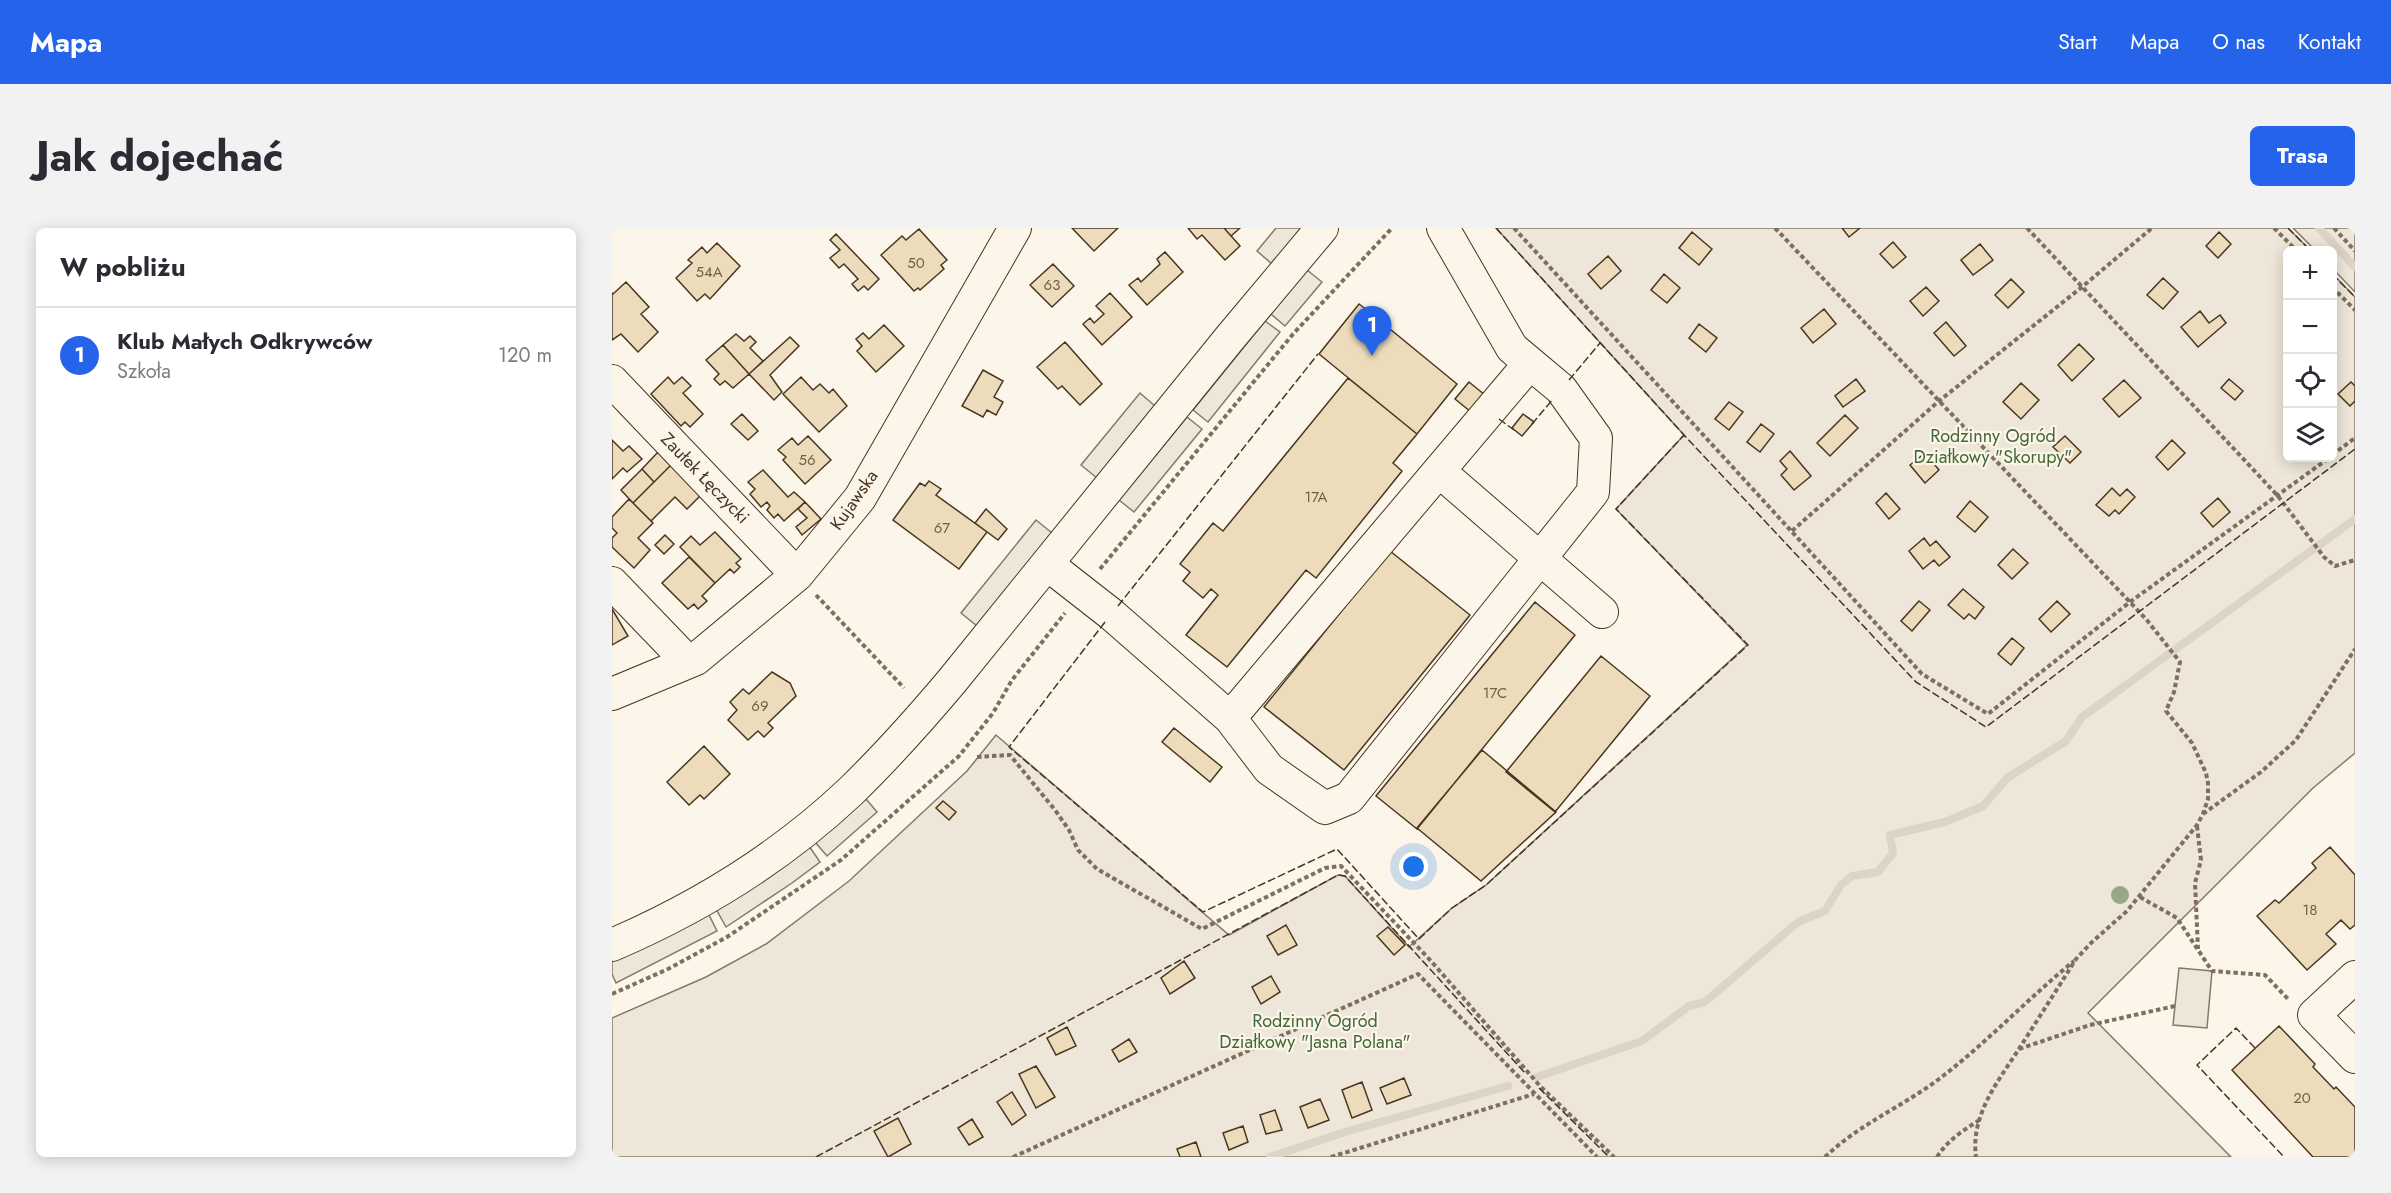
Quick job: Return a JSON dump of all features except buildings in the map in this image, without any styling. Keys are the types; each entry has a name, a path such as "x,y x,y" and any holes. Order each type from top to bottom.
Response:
{"street":[{"name":"Kujawska","path":"612,694 696,659 797,575 860,498 1015,228"},
{"path":"612,945 705,900 802,833 850,792 937,699 1322,228"},
{"path":"1047,564 1111,614 1230,718 1269,769 1324,808 1349,798 1593,492 1596,438 1561,389 1512,348 1443,228"},
{"path":"1230,718 1530,363"},
{"name":"Zaułek Łęczycki","path":"612,381 797,575"},
{"path":"1439,471 1602,612"},
{"path":"612,583 688,662"},
{"path":"2355,977 2314,1015 2355,1057"}],"path":[{"path":"1514,228 1922,674 1988,714 2130,603 2323,462"},
{"path":"1775,228 2130,603 2180,662 2174,692 2166,711 2192,743 2206,773 2208,783 2208,799 2197,825 2127,911 1971,1054 1925,1088 1856,1131 1825,1157"},
{"path":"2027,228 2278,496 2324,556 2335,566 2355,560"},
{"path":"1792,531 1939,402 2152,228"},
{"path":"2274,228 2292,246"},
{"path":"2334,228 2355,252"},
{"path":"2337,292 2355,310"},
{"path":"2337,452 2355,438"},
{"path":"797,575 904,688"},
{"path":"2203,814 2261,772 2296,740 2355,649"},
{"path":"976,757 1010,755 1055,810 1078,850 1097,869 1202,929 1325,868 1341,866 1431,961 1540,1086 1614,1157"},
{"path":"2197,825 2201,860 2195,883 2198,950"},
{"path":"2140,897 2177,918 2212,971 2265,975 2303,1016 2314,1015"},
{"path":"1976,1157 1974,1140 1978,1121 1990,1091 2019,1050 2076,959"},
{"path":"1013,1157 1418,974 1597,1157"},
{"path":"2019,1050 2090,1025 2175,1006"},
{"path":"1331,1157 1534,1094"},
{"path":"1937,1157 1942,1148 1962,1130 1978,1121"}],"green space":[{"path":"1496,228 2288,228 2306,246 2283,246 2283,462 2337,462 2337,278 2355,297 2355,753 2313,788 2088,1013 2231,1157 612,1157 612,1018 706,977 766,944 849,881 967,771 996,735 1229,935 1338,875 1345,876 1409,947 1452,908 1486,885 1747,645 1616,509 1684,435"},
{"path":"2293,228 2355,228 2355,292 2337,273 2337,246 2311,246"},
{"path":"2179,968 2212,971 2207,1028 2173,1025"}],"shaded area":[{"path":"1276,228 1303,228 1272,264 1257,251"},
{"path":"1307,270 1322,282 1285,326 1271,314"},
{"path":"1265,321 1280,332 1208,422 1193,410"},
{"path":"1140,393 1155,406 1097,478 1081,465"},
{"path":"1187,417 1202,429 1134,512 1119,500"},
{"path":"1036,520 1052,533 977,626 961,613"},
{"path":"866,799 877,812 827,856 815,842"},
{"path":"809,846 820,862 726,927 716,909"},
{"path":"708,913 717,931 616,983 612,974 612,961"}],"waterway":[{"path":"2319,228 2355,267"},
{"path":"1537,1077 1642,1041 1689,1006 1705,1002 1798,922 1825,911 1841,885 1852,876 1878,872 1893,853 1890,835 1945,822 1983,806 2007,778 2066,741 2082,717 2355,519"},
{"path":"1270,1157 1345,1132 1508,1086"}],"fence":[{"path":"1496,228 1684,435 1916,682 1986,727 2355,449"},
{"path":"2288,228 2306,246"},
{"path":"2337,279 2355,297"},
{"path":"1569,380 1600,343"},
{"path":"1118,606 1318,354"},
{"path":"1532,424 1553,399"},
{"path":"1499,419 1514,430"},
{"path":"1105,622 1009,747 1203,912 1337,849 1419,939 1452,908 1486,885 1748,645 1616,509 1684,435"},
{"path":"816,1157 1338,875 1345,876 1525,1073"},
{"path":"2255,1048 2236,1028 2197,1065 2284,1157"},
{"path":"1539,1088 1609,1157"}],"place":[{"name":"Klub Małych Odkrywców","path":"1372,356"}],"park label":[{"name":"Rodzinny Ogród Działkowy \"Skorupy\"","path":"1993,446"},
{"name":"Rodzinny Ogród Działkowy \"Jasna Polana\"","path":"1315,1031"}]}
